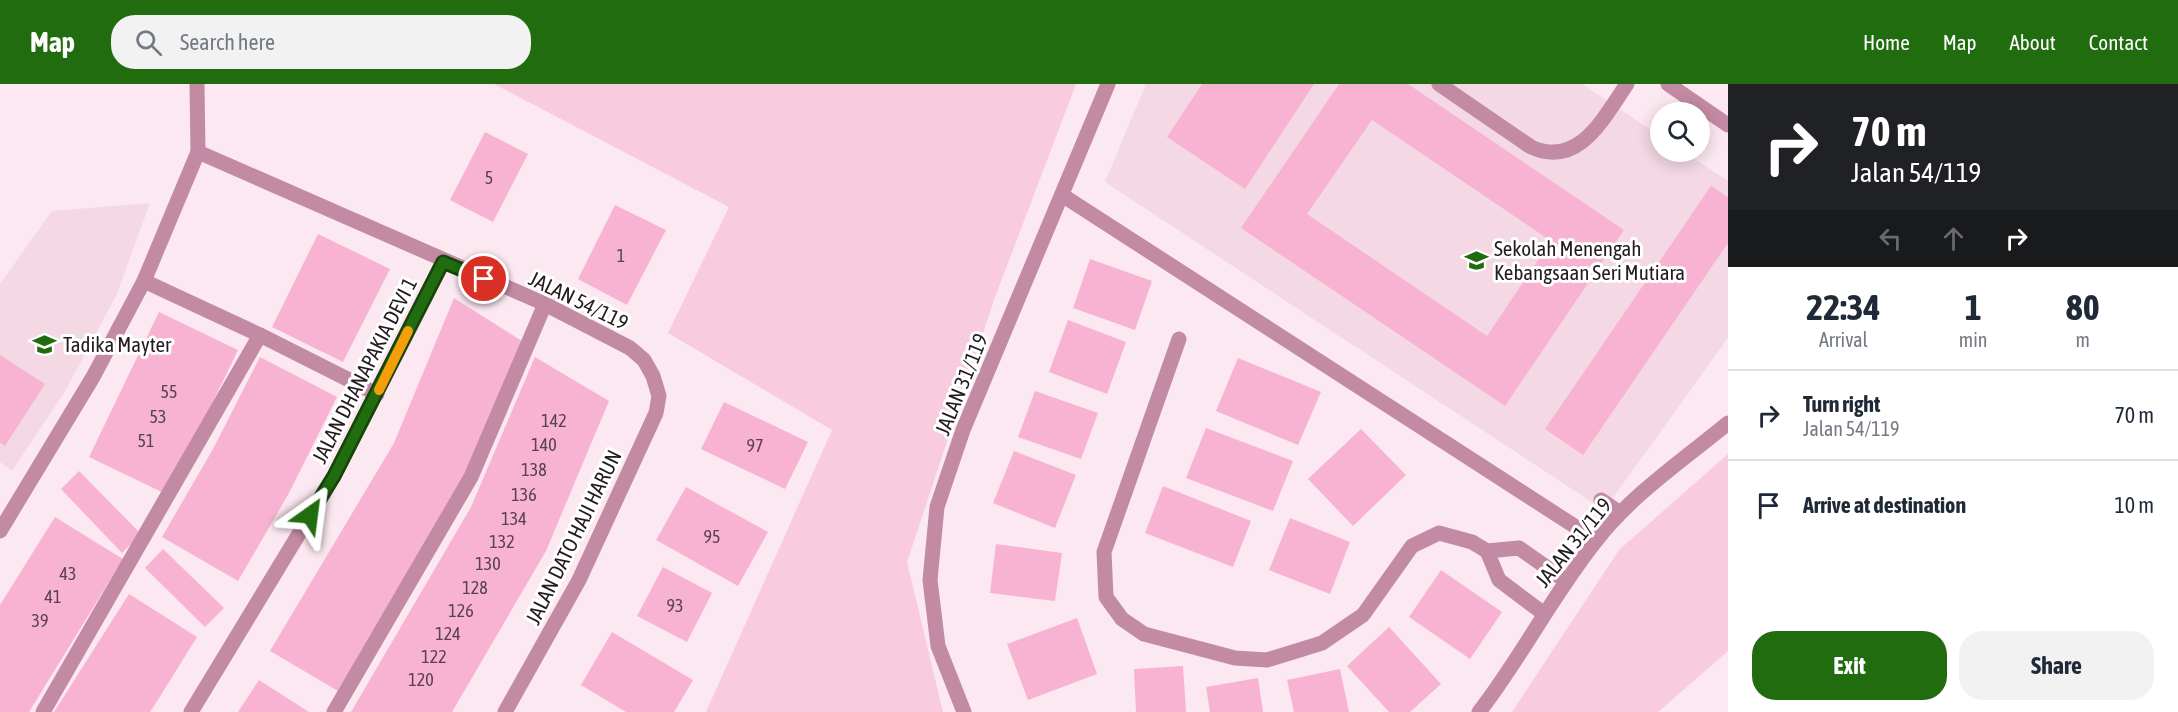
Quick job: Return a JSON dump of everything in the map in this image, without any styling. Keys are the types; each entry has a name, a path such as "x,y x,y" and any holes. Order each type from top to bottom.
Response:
{"street":[{"path":"0,531 93,377 144,281 198,152 197,84"},
{"name":"JALAN 31/119","path":"964,712 938,646 930,580 937,507 963,430 1108,84"},
{"path":"1439,84 1531,147 1544,153 1564,152 1578,146 1589,136 1628,84"},
{"path":"1668,84 1728,125"},
{"name":"JALAN 54/119","path":"198,152 443,262 544,304 630,348 644,360 653,376"},
{"path":"1062,195 1596,540"},
{"name":"JALAN DHANAPAKIA DEVI 1","path":"191,712 334,476 443,262"},
{"path":"144,281 260,335 377,394"},
{"path":"333,712 471,477 544,304"},
{"path":"43,712 260,335"},
{"path":"1179,339 1104,552 1106,597 1122,619 1144,634 1235,658 1267,660 1322,643 1363,615 1412,546 1439,534 1472,542 1487,551 1519,548 1566,580"},
{"name":"JALAN DATO HAJI HARUN","path":"505,712 579,580 656,413 659,396 653,376"},
{"name":"JALAN 31/119","path":"1479,712 1498,688 1543,613 1596,540 1620,513 1728,423"},
{"path":"1601,500 1620,513"},
{"path":"1487,551 1499,580 1543,613"}],"shaded area":[{"path":"494,84 1076,84 994,300 907,562 943,712 706,712 832,430 668,333 729,207"},
{"name":"Sekolah Menengah Kebangsaan Seri Mutiara","path":"1146,84 1582,84 1650,129 1650,162 1699,162 1728,181 1728,338 1604,510 1105,182"},
{"name":"Tadika Mayter","path":"150,203 116,296 64,393 12,471 0,462 0,284 52,211"},
{"path":"1728,454 1728,651 1658,712 1512,712 1619,550"}],"building":[{"path":"1202,84 1314,84 1245,189 1167,137"},
{"path":"1339,84 1408,84 1624,230 1505,406 1241,228","holes":["1372,120 1551,241 1487,336 1307,214"]},
{"path":"485,132 528,154 493,222 450,200"},
{"path":"1711,186 1728,197 1728,243 1583,455 1545,429"},
{"path":"615,205 666,230 627,305 578,279"},
{"path":"318,234 390,269 343,362 272,327"},
{"path":"1090,259 1152,281 1135,330 1073,308"},
{"path":"454,298 522,341 462,484 338,691 270,651 394,443"},
{"path":"159,312 238,350 168,495 89,457"},
{"path":"1068,320 1126,342 1107,394 1049,372"},
{"path":"0,355 45,384 5,446 0,443"},
{"path":"260,357 337,397 289,493 238,581 162,537 213,449"},
{"path":"535,357 609,401 546,551 452,712 351,712 471,507"},
{"path":"1238,358 1321,392 1298,445 1216,411"},
{"path":"1035,391 1098,413 1081,459 1018,437"},
{"path":"724,402 808,442 785,489 701,449"},
{"path":"1206,428 1293,461 1273,511 1186,478"},
{"path":"1361,429 1406,475 1353,526 1308,479"},
{"path":"1014,451 1076,475 1055,528 993,503"},
{"path":"79,471 141,534 122,553 61,489"},
{"path":"1163,486 1251,521 1233,567 1145,533"},
{"path":"686,487 768,532 738,586 656,540"},
{"path":"55,517 123,559 29,712 0,712 0,605"},
{"path":"1290,518 1350,542 1330,594 1269,570"},
{"path":"996,544 1062,553 1055,601 990,593"},
{"path":"163,549 224,608 205,627 145,568"},
{"path":"663,567 712,593 687,642 637,616"},
{"path":"1441,570 1502,612 1470,659 1409,617"},
{"path":"129,594 197,637 154,706 150,712 54,712"},
{"path":"1077,618 1097,674 1028,700 1007,644"},
{"path":"1389,627 1441,684 1410,712 1389,712 1347,666"},
{"path":"612,632 693,680 674,712 626,712 581,685"},
{"path":"1183,666 1186,712 1136,712 1134,669"},
{"path":"1340,669 1349,712 1294,712 1287,680"},
{"path":"1258,678 1263,712 1210,712 1206,687"},
{"path":"259,680 309,712 238,712"}],"slow traffic":[{"path":"379,390 408,331"}],"place":[{"name":"Sekolah Menengah Kebangsaan Seri Mutiara","path":"1476,260"},
{"name":"Tadika Mayter","path":"45,344"}],"route":[{"path":"310,515 334,476 443,262 484,279"}]}
